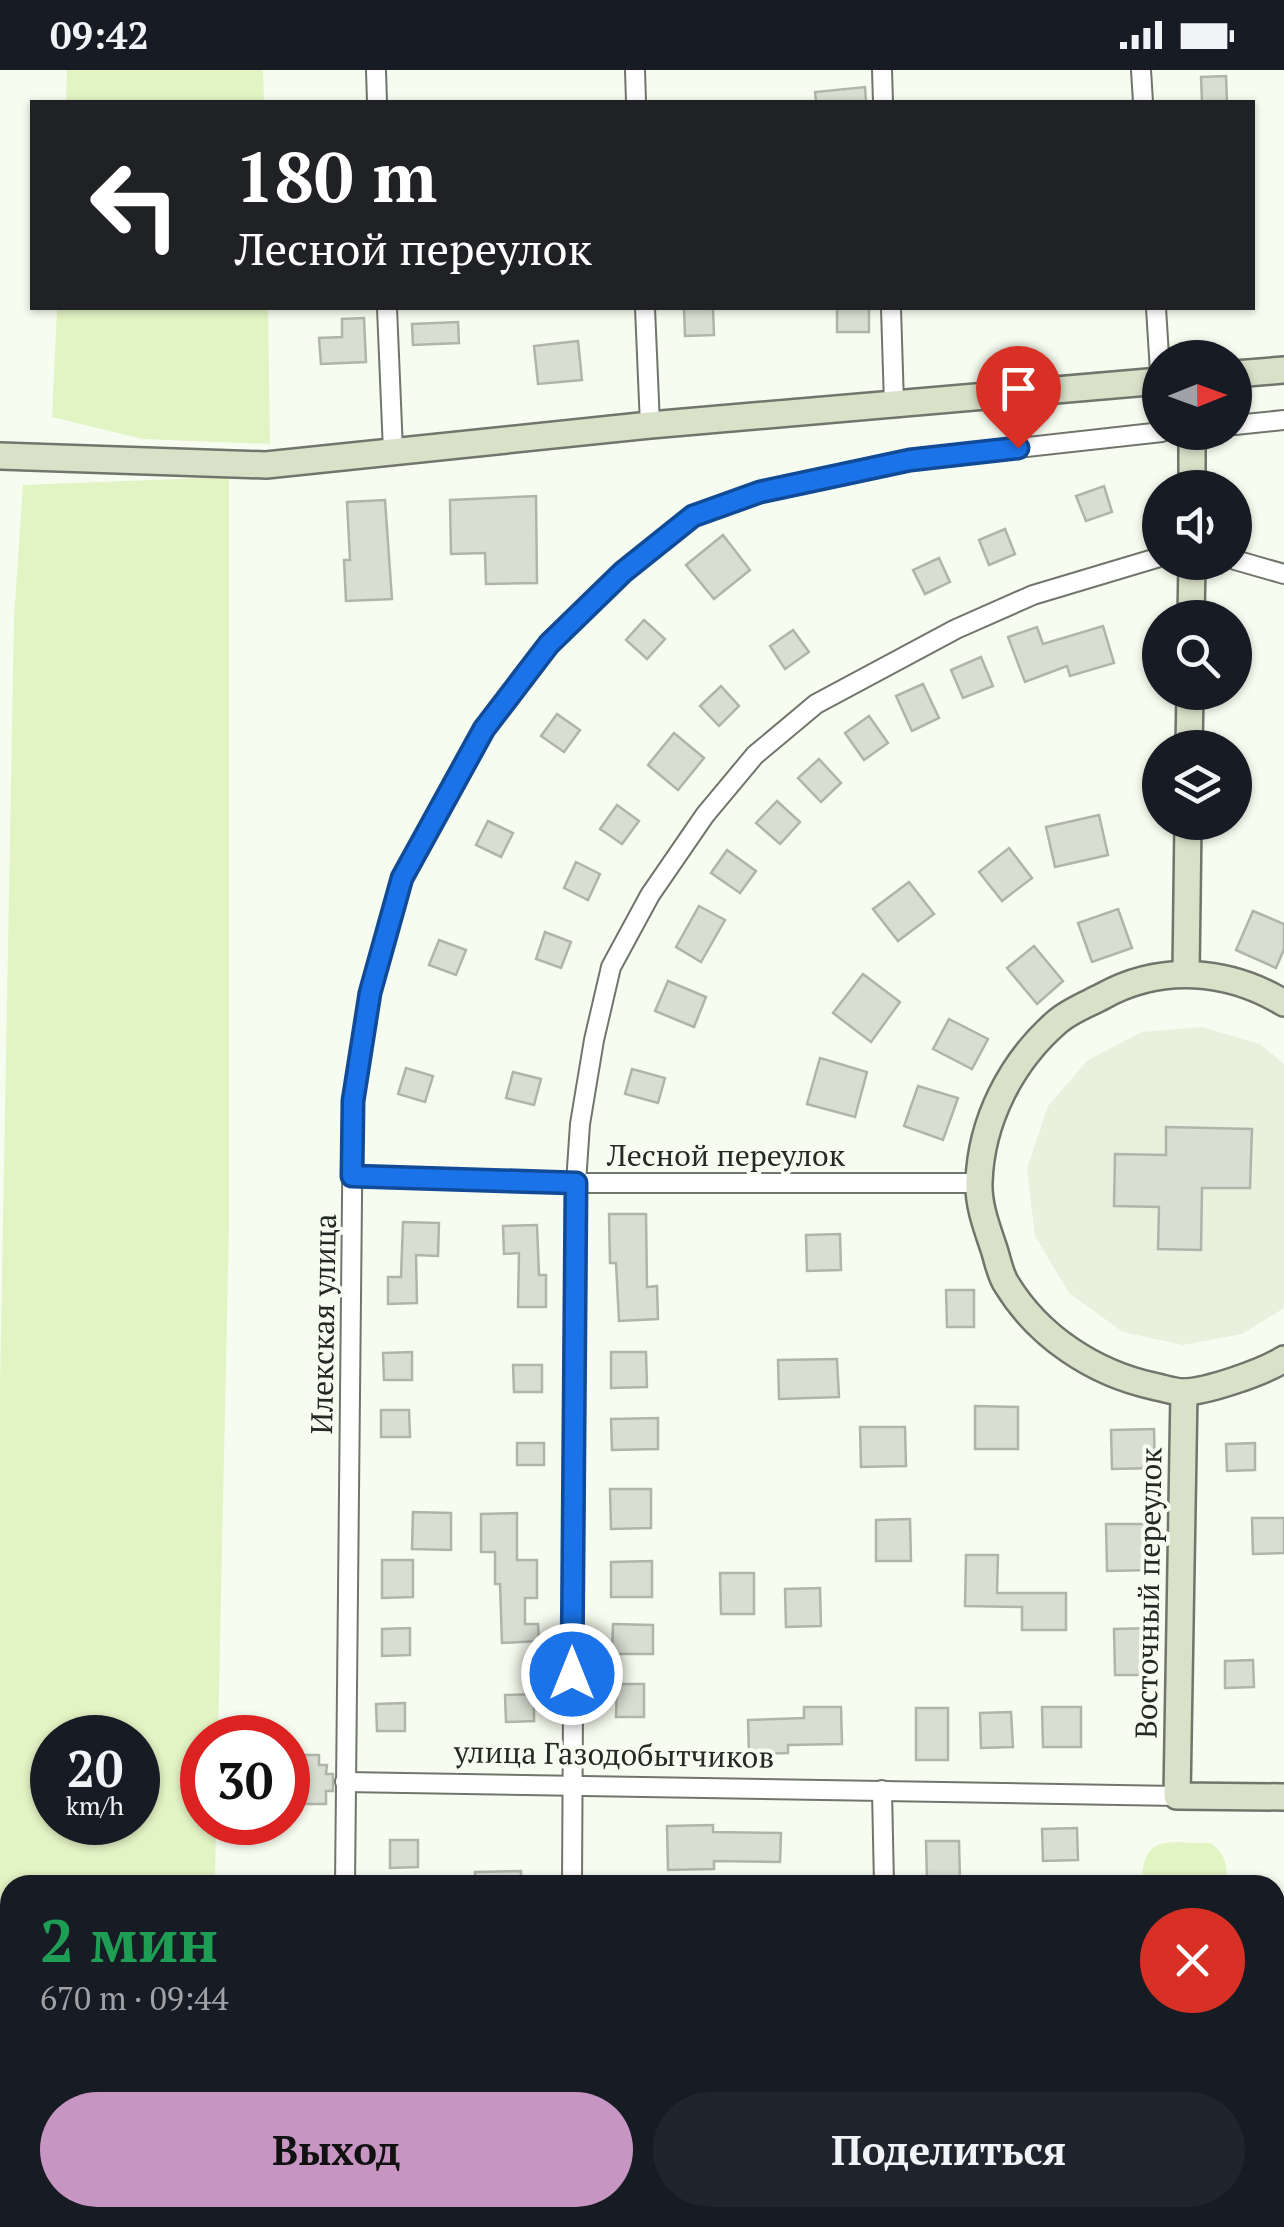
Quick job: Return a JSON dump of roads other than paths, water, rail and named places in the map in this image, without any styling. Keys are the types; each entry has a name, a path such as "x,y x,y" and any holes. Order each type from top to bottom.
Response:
{"street":[{"path":"376,70 378,100"},
{"path":"635,70 636,100"},
{"path":"882,70 883,100"},
{"path":"1141,70 1143,100"},
{"path":"387,310 394,451"},
{"path":"645,310 650,425"},
{"path":"891,310 894,404"},
{"path":"1156,310 1158,340"},
{"path":"1252,373 1284,370"},
{"path":"0,456 266,464 650,425 1142,383"},
{"path":"1252,423 1284,420"},
{"name":"Илекская улица","path":"345,1875 353,1101 370,993 402,878 484,729 549,644 623,572 693,516 760,492 910,460 1142,434"},
{"path":"572,1875 576,1183 580,1124 611,967 650,894 704,815 755,755 816,704 956,629 1033,595 1142,562"},
{"path":"1252,565 1284,574"},
{"path":"1186,972 1188,840"},
{"path":"1284,1003 1267,992 1223,978 1186,972 1117,988 1059,1020 1017,1064 990,1117 979,1183 984,1219 1004,1282 1038,1326 1090,1363 1115,1375 1184,1392 1266,1371 1284,1360"},
{"name":"Лесной переулок","path":"352,1176 576,1183 979,1183"},
{"name":"Восточный переулок","path":"1177,1796 1184,1392"},
{"name":"улица Газодобытчиков","path":"345,1782 1284,1796"},
{"path":"882,1790 884,1875"}]}
